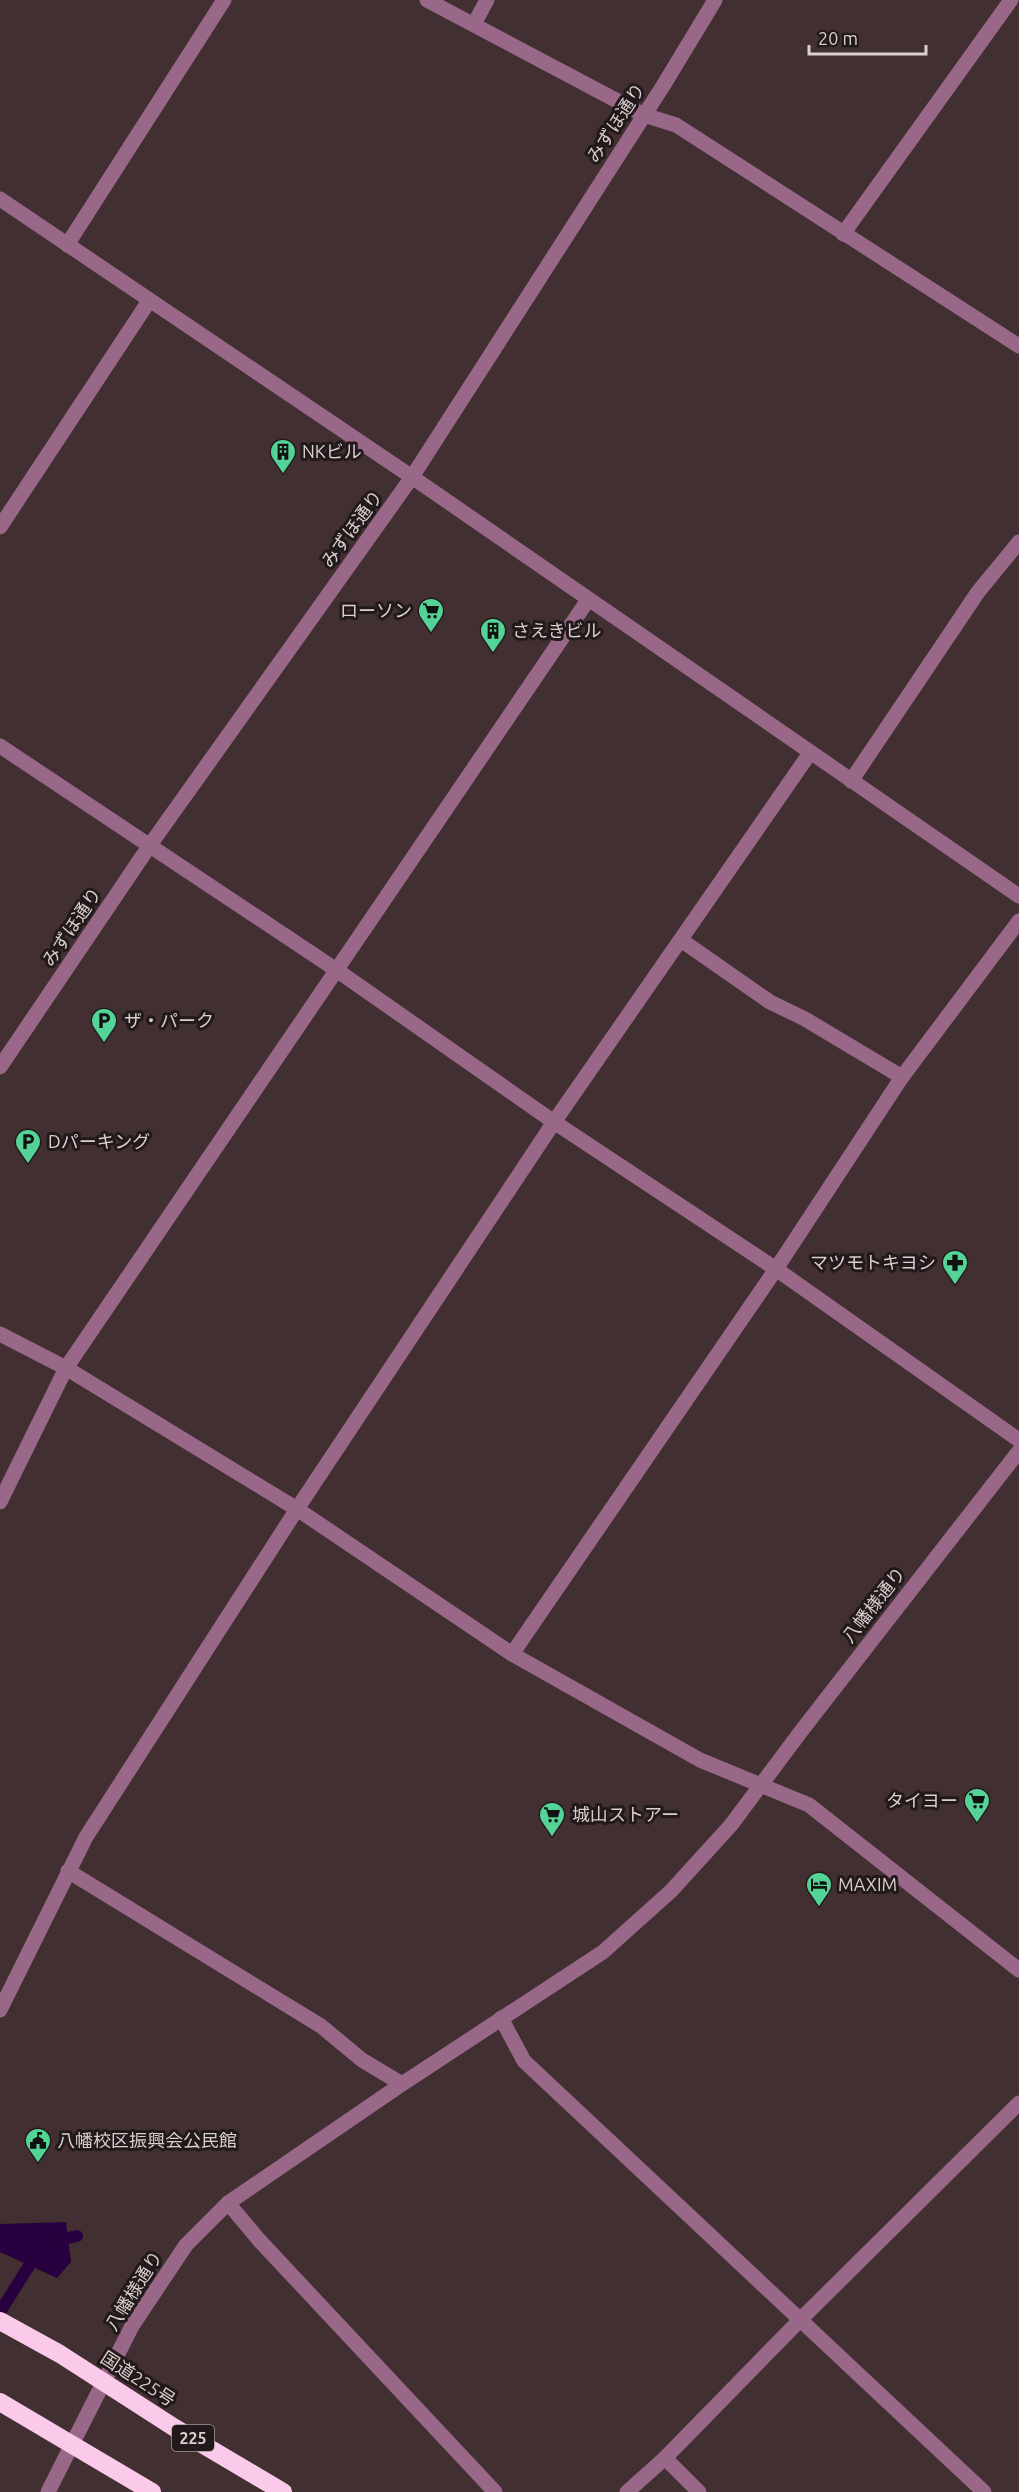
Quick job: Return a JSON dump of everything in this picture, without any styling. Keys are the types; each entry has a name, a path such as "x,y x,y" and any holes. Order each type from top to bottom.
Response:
{"highway":[{"name":"国道225号","path":"0,2321 51,2349 283,2492"},
{"path":"0,2402 152,2492"}],"street":[{"path":"67,245 224,0"},
{"path":"427,0 644,115 676,125 1019,346"},
{"path":"474,24 487,0"},
{"name":"みずほ通り","path":"0,1067 150,845 412,477 715,0"},
{"path":"843,234 1011,0"},
{"path":"0,199 149,302 412,477 1019,896"},
{"path":"0,525 149,302"},
{"path":"851,781 978,592 1019,542"},
{"path":"0,1502 66,1368 335,969 588,600"},
{"path":"0,746 335,969 554,1122 776,1269 1019,1440"},
{"path":"0,2010 86,1837 297,1509 554,1122 810,753"},
{"path":"512,1654 776,1269 902,1077 1019,921"},
{"path":"681,940 770,1002 805,1019 902,1077"},
{"path":"0,1334 66,1368 297,1509 512,1654 700,1760 809,1805 826,1816 1019,1970"},
{"name":"八幡様通り","path":"48,2491 132,2326 186,2245 228,2202 603,1952 671,1891 731,1825 1019,1451"},
{"path":"68,1871 321,2026 362,2060 402,2084"},
{"path":"501,2018 524,2061 984,2492"},
{"path":"627,2492 665,2458 800,2320 1019,2103"},
{"path":"228,2202 259,2240 495,2492"},
{"path":"665,2458 699,2492"}],"shaded area":[{"path":"66,2222 71,2262 57,2278 0,2252 0,2224"}],"waterway":[{"path":"54,2241 77,2236"},
{"path":"0,2312 37,2253"}],"place":[{"name":"NKビル","path":"283,475"},
{"name":"ローソン","path":"431,634"},
{"name":"さえきビル","path":"493,654"},
{"name":"ザ・パーク","path":"104,1044"},
{"name":"Dパーキング","path":"28,1165"},
{"name":"マツモトキヨシ","path":"955,1286"},
{"name":"タイヨー","path":"977,1824"},
{"name":"城山ストアー","path":"552,1838"},
{"name":"MAXIM","path":"819,1908"},
{"name":"八幡校区振興会公民館","path":"38,2164"}]}
